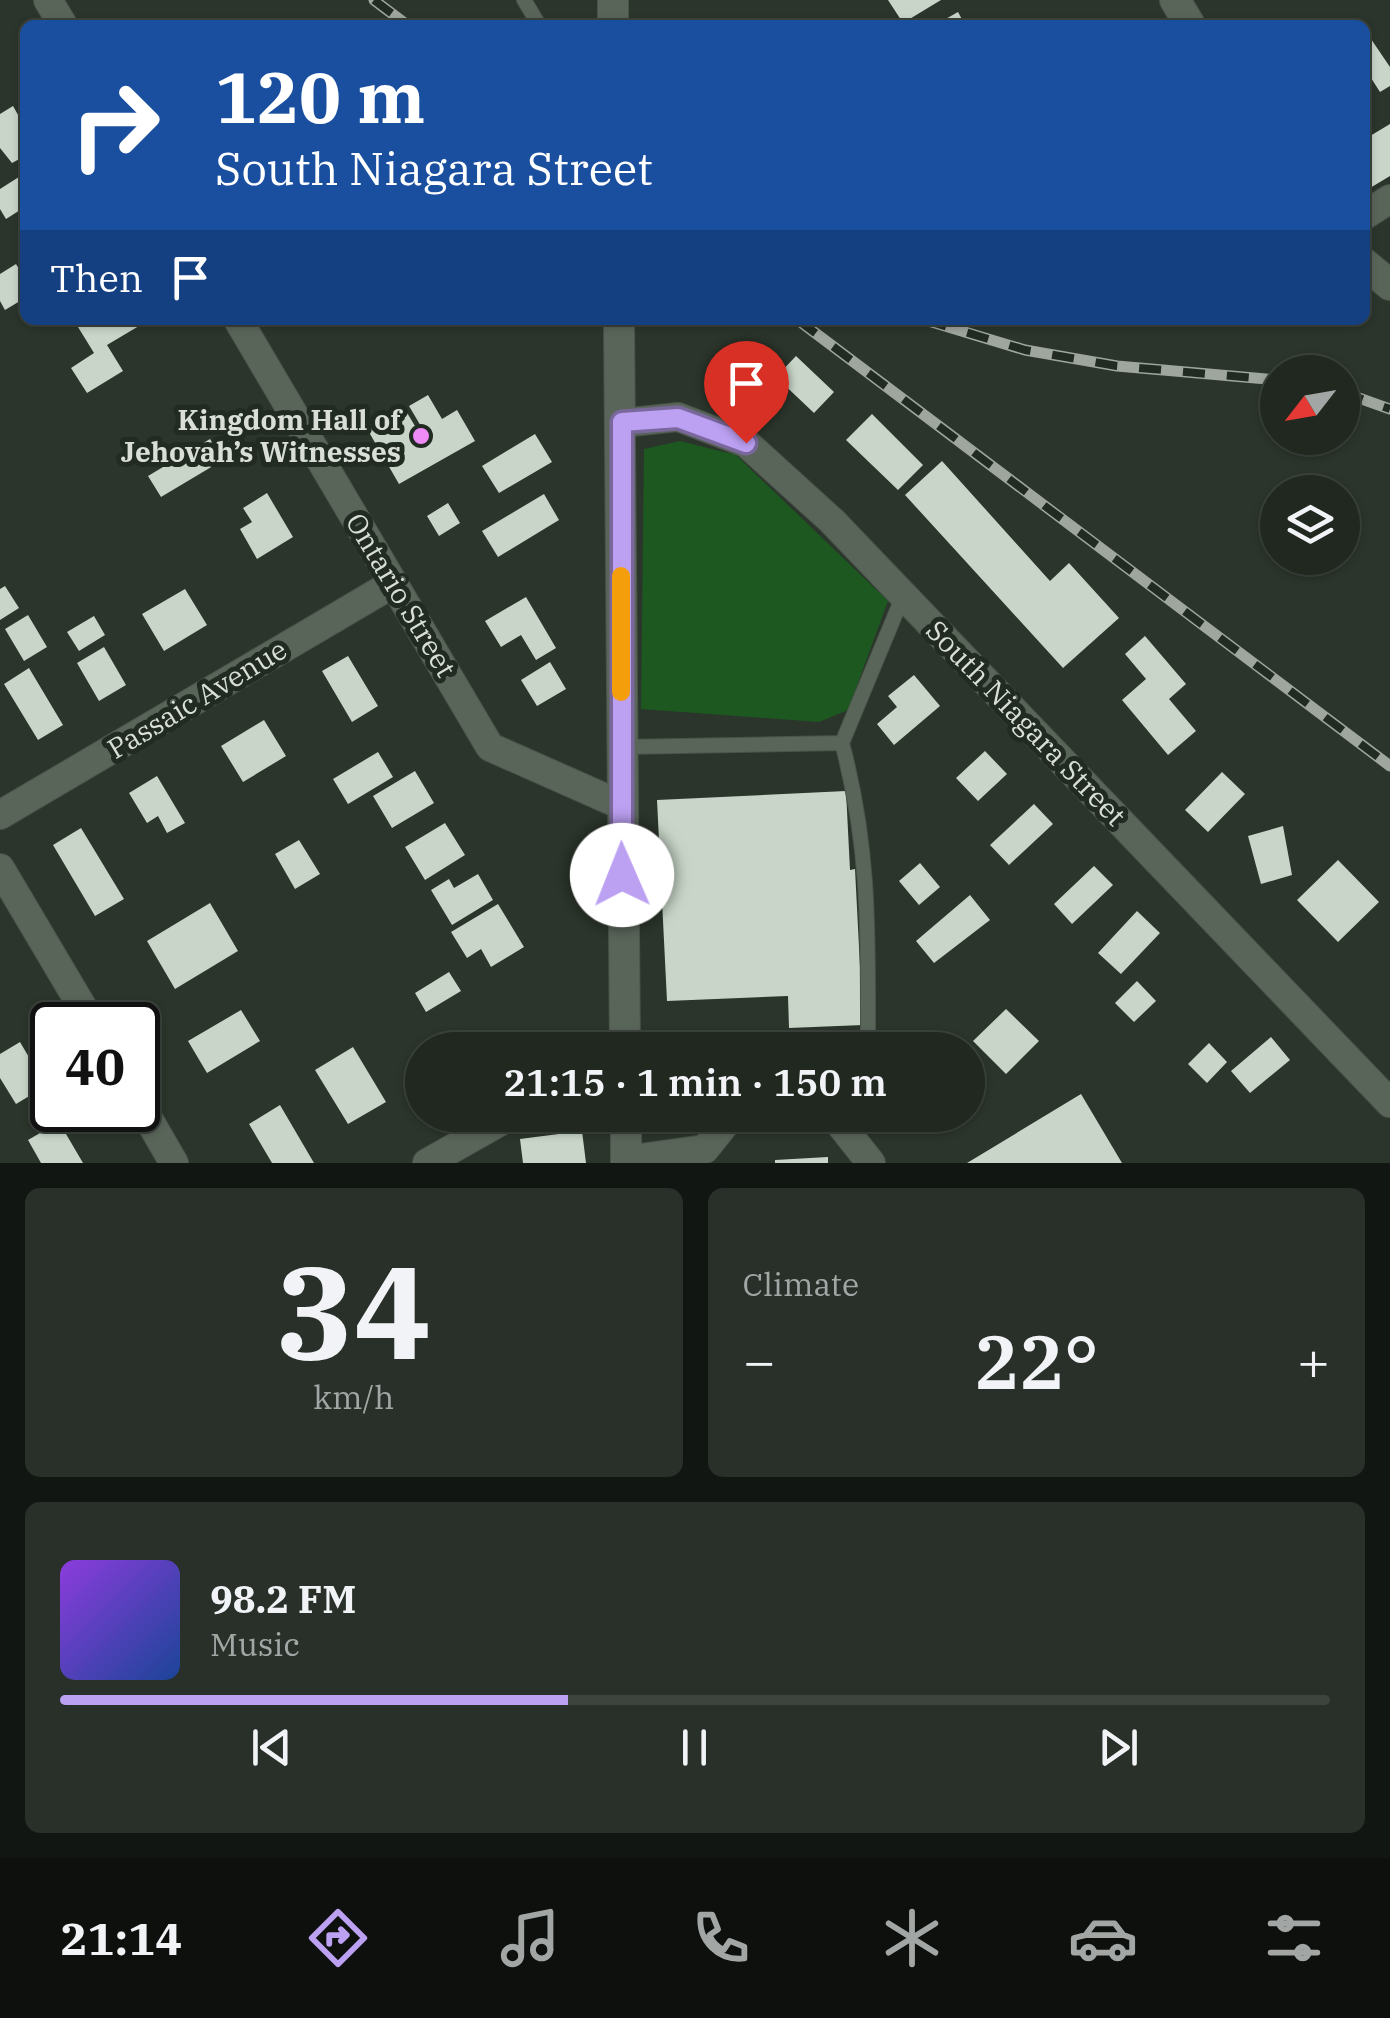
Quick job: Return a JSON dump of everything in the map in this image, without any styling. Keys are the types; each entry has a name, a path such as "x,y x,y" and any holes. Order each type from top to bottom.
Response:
{"street":[{"path":"1370,268 1390,286"},
{"name":"Ontario Street","path":"241,325 490,747 621,806"},
{"path":"619,325 621,806 628,1032"},
{"name":"South Niagara Street","path":"622,422 678,418 746,443 832,521 1390,1103"},
{"name":"Passaic Avenue","path":"0,815 394,583"},
{"path":"0,868 79,1002"},
{"path":"156,1132 174,1163"},
{"path":"427,1163 482,1132"},
{"path":"626,1132 626,1162 705,1156 721,1132"},
{"path":"846,1132 871,1163"}],"lane":[{"path":"868,1032 864,839 842,743 903,595"},
{"path":"621,747 842,743"}],"green space":[{"path":"680,441 736,455 888,601 848,710 819,722 641,709 644,449"}],"building":[{"path":"888,0 941,0 908,20 901,20"},
{"path":"958,12 962,20 944,20"},
{"path":"1370,40 1390,67 1390,86 1380,92 1370,79"},
{"path":"13,106 20,118 20,159 12,163 0,148 0,114"},
{"path":"1390,124 1390,176 1370,188 1370,136"},
{"path":"20,176 20,210 6,219 0,209 0,189"},
{"path":"16,264 20,271 20,301 5,310 0,301 0,274"},
{"path":"141,325 107,345 123,371 87,393 71,368 94,353 78,327"},
{"path":"796,356 834,392 814,413 776,377"},
{"name":"Kingdom Hall of Jehovah’s Witnesses","path":"428,395 442,419 457,410 475,441 399,484 366,427 403,406 418,431 422,428 409,406"},
{"path":"872,414 923,465 898,490 846,440"},
{"path":"535,434 552,462 499,493 482,466"},
{"path":"210,439 223,460 161,497 148,476"},
{"path":"942,461 1050,581 1069,563 1119,618 1063,668 905,495"},
{"path":"267,493 293,537 257,559 240,529 252,522 243,508"},
{"path":"544,494 559,520 498,557 482,531"},
{"path":"448,503 460,523 439,536 427,516"},
{"path":"5,586 19,608 0,620 0,589"},
{"path":"185,589 207,625 164,651 142,614"},
{"path":"526,597 556,648 536,660 521,635 501,647 485,621"},
{"path":"28,615 47,647 24,661 5,629"},
{"path":"94,616 105,635 79,651 67,632"},
{"path":"1145,636 1186,684 1169,699 1196,731 1168,755 1122,700 1146,679 1125,654"},
{"path":"104,647 126,685 99,701 77,663"},
{"path":"348,656 378,706 352,722 322,671"},
{"path":"550,662 566,689 537,706 521,680"},
{"path":"29,668 63,725 38,740 4,684"},
{"path":"914,675 940,706 894,745 877,724 897,707 888,696"},
{"path":"264,720 286,756 243,782 221,746"},
{"path":"985,751 1007,774 978,801 956,778"},
{"path":"378,752 393,777 348,804 333,779"},
{"path":"415,771 434,803 392,828 373,796"},
{"path":"1222,772 1245,794 1208,832 1185,810"},
{"path":"157,776 185,823 167,833 158,816 147,823 129,793"},
{"path":"846,791 850,870 855,869 863,1025 789,1028 788,996 667,1001 657,800"},
{"path":"1034,804 1053,824 1009,865 990,845"},
{"path":"445,823 465,855 425,880 405,847"},
{"path":"1283,826 1292,875 1261,884 1248,836"},
{"path":"81,828 124,899 95,916 53,845"},
{"path":"299,840 320,874 295,889 275,854"},
{"path":"1338,860 1379,902 1338,942 1297,900"},
{"path":"920,863 940,887 919,905 899,881"},
{"path":"1094,866 1113,885 1072,924 1054,904"},
{"path":"478,874 493,900 452,925 431,890 449,879 454,888"},
{"path":"970,895 990,920 934,963 916,941"},
{"path":"210,903 238,951 175,989 147,941"},
{"path":"498,904 524,947 491,967 481,949 467,958 451,932"},
{"path":"1137,911 1160,933 1121,974 1098,953"},
{"path":"449,972 461,991 426,1012 415,993"},
{"path":"1137,981 1156,1001 1134,1022 1115,1003"},
{"path":"1006,1009 1039,1041 1006,1074 985,1053 982,1032"},
{"path":"241,1010 260,1041 207,1073 188,1041"},
{"path":"1271,1037 1290,1060 1250,1093 1231,1071"},
{"path":"20,1042 30,1059 30,1096 16,1104 0,1078 0,1054"},
{"path":"1209,1043 1227,1062 1207,1083 1188,1064"},
{"path":"353,1047 386,1102 348,1124 315,1070"},
{"path":"1081,1094 1122,1163 967,1163"},
{"path":"280,1105 314,1163 272,1163 249,1124"},
{"path":"42,1132 65,1132 83,1163 41,1163 28,1140"},
{"path":"582,1132 586,1163 523,1163 520,1139"},
{"path":"828,1157 828,1163 775,1163 775,1160"}],"railway":[{"path":"374,0 400,20"},
{"path":"805,325 1390,766"},
{"path":"942,325 1025,350 1117,366 1260,378"},
{"path":"1360,398 1390,409"}],"slow traffic":[{"path":"621,576 621,692"}],"place":[{"name":"Kingdom Hall of Jehovah’s Witnesses","path":"421,436"}],"route":[{"path":"622,875 622,422 678,418 746,443"}]}
